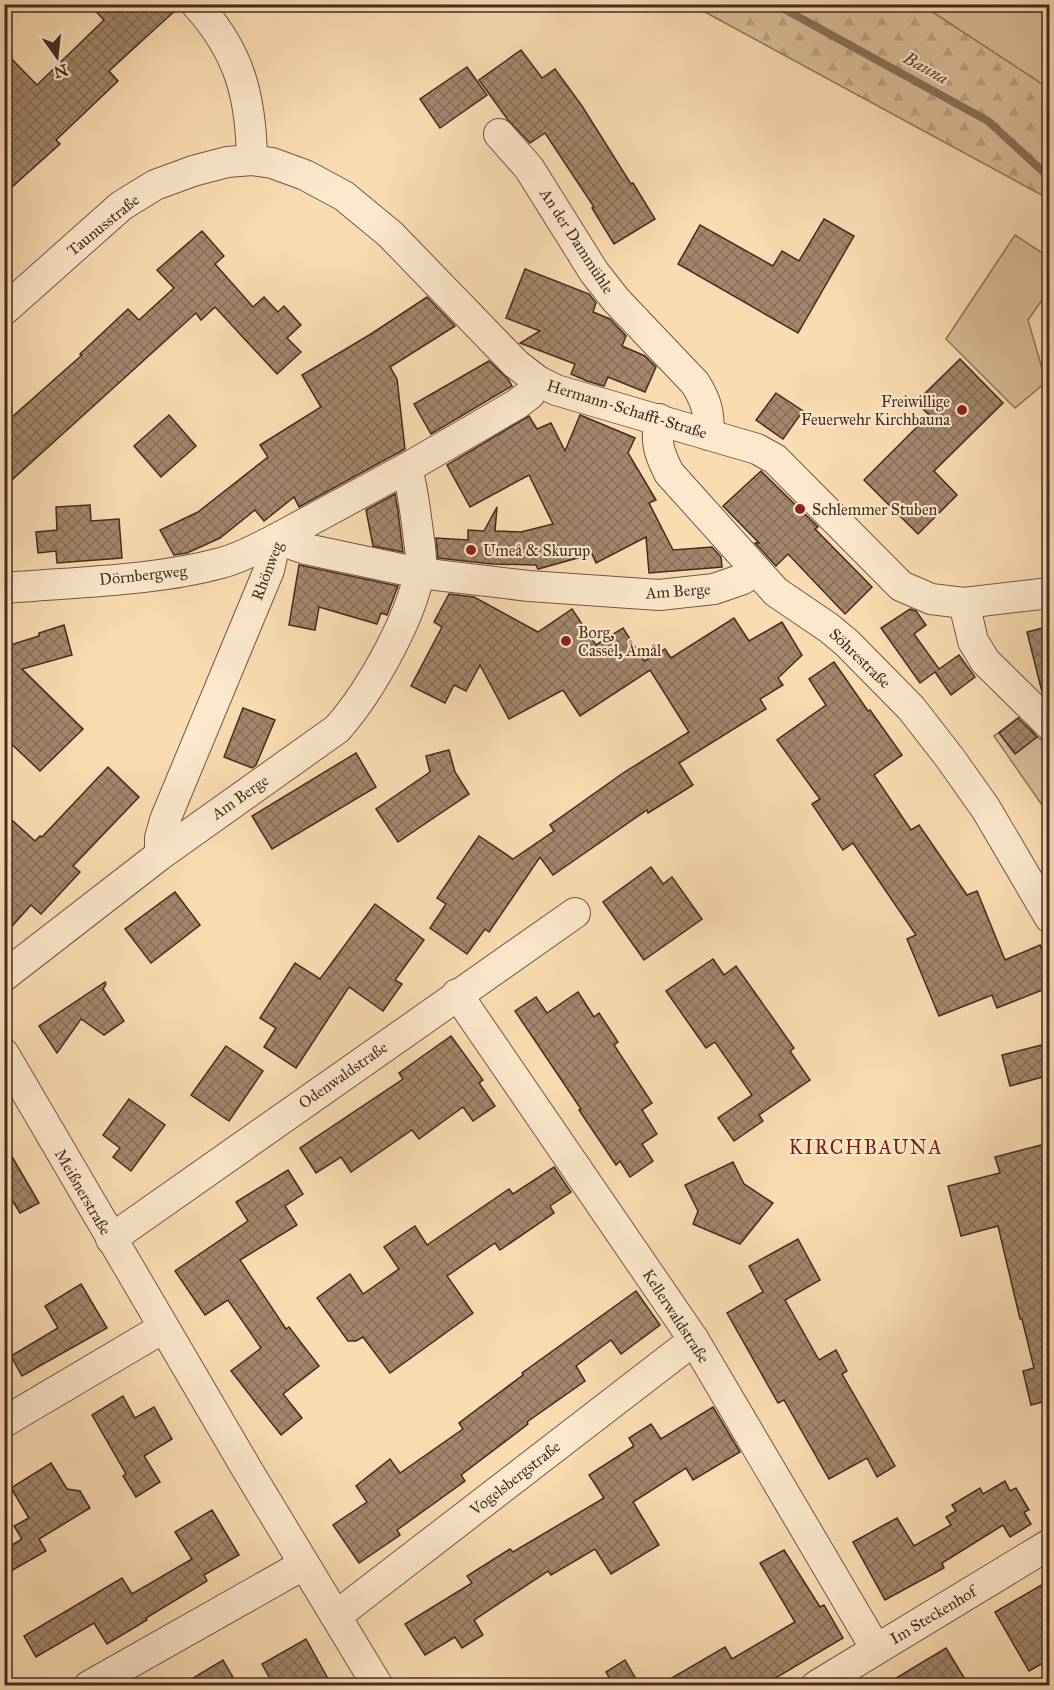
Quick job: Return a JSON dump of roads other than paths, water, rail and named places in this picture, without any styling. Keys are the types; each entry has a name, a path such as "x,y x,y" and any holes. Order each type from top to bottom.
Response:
{"street":[{"path":"196,4 220,35 241,76 252,125 252,160"},
{"name":"An der Dammühle","path":"499,134 529,168 594,272 616,300 695,382 710,413 709,435"},
{"name":"Taunusstraße","path":"4,310 121,206 155,185 227,162 252,160"},
{"name":"Hermann-Schafft-Straße","path":"252,160 272,162 305,175 344,196 390,234 516,364 538,381 577,397 757,449 775,459 901,586 931,599 964,603 1050,593"},
{"name":"Rhönweg","path":"160,855 160,838 165,820 269,570 276,538 408,468 517,404 530,394 538,381"},
{"name":"Söhrestraße","path":"658,419 657,439 661,456 669,473 776,592 829,628 858,653 911,708 986,809 1050,918"},
{"name":"Am Berge","path":"4,976 160,855 337,729 345,720 366,691 402,625 418,573 421,558 408,468"},
{"name":"Am Berge","path":"276,538 306,549 418,573 529,586 659,595 714,589 742,579 754,570"},
{"name":"Dörnbergweg","path":"4,588 153,575 197,568 243,555 276,538"},
{"path":"964,603 973,640 985,661 1050,725"},
{"name":"Odenwaldstraße","path":"111,1239 575,913"},
{"name":"Kellerwaldstraße","path":"457,994 694,1340 876,1649"},
{"name":"Meißnerstraße","path":"4,1054 303,1565 378,1686"},
{"path":"4,1422 163,1328"},
{"name":"Vogelsbergstraße","path":"336,1616 694,1340"},
{"name":"Im Steckenhof","path":"816,1686 1050,1544"},
{"path":"88,1686 303,1565"}],"waterway":[{"name":"Bauna","path":"775,4 988,121 1050,178"}],"place":[{"name":"Freiwillige Feuerwehr Kirchbauna","path":"962,410"},
{"name":"Schlemmer Stuben","path":"800,509"},
{"name":"Umeå & Skurup","path":"471,550"},
{"name":"Borg, Cassel, Åmål","path":"566,641"}],"district":[{"name":"KIRCHBAUNA","path":"866,1147"}]}
